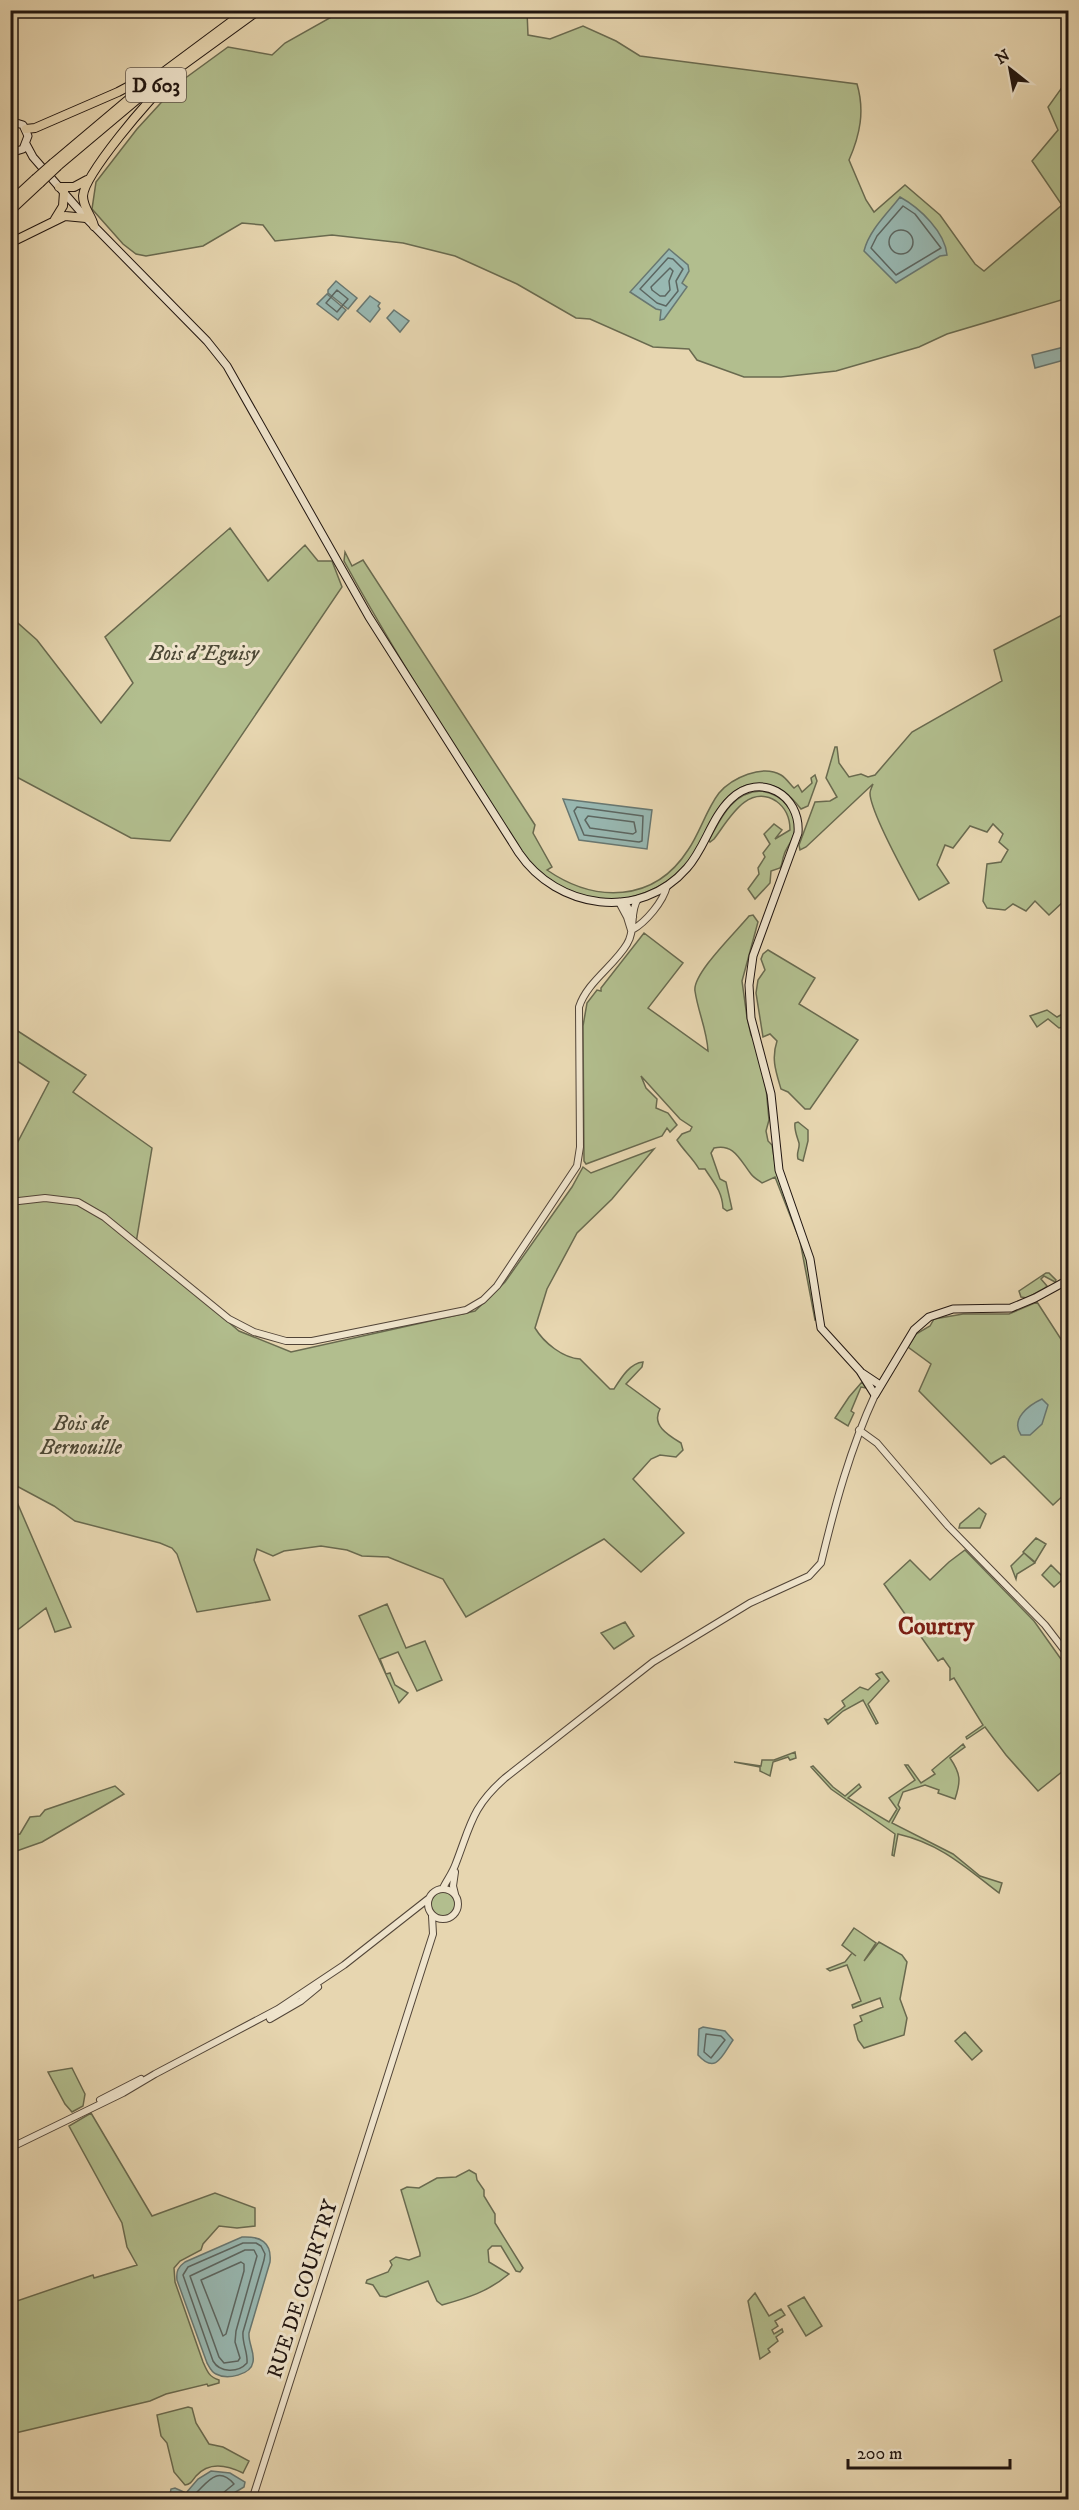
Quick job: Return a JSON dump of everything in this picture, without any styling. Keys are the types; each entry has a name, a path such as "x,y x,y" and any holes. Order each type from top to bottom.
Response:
{"highway":[{"name":"D 603","path":"38,181 248,10"},
{"name":"D 603","path":"194,54 259,10"},
{"path":"26,129 35,128 118,92 143,79 178,55 194,54"},
{"path":"53,221 63,206 61,190 74,188 88,180 157,93 187,68 194,54"},
{"path":"88,180 83,199 94,226"},
{"path":"10,202 38,181"},
{"path":"10,211 38,181"},
{"path":"10,243 65,216 86,218"}],"main road":[{"path":"12,119 26,129 28,136 26,144 20,151"},
{"path":"26,144 33,157 86,218 207,341 227,366 369,617 530,867 549,884 571,896 600,903 638,899 667,886 694,860 719,815 732,798 742,791 769,788 779,792 794,807 798,833 760,932 750,975 751,1018 771,1094 779,1170 808,1249 821,1326 827,1338 860,1371 880,1385"},
{"path":"10,153 20,151 33,157"},
{"path":"875,1395 914,1330 929,1317 953,1309 1011,1308 1068,1280"},
{"path":"860,1371 875,1395"}],"street":[{"path":"632,931 641,925 666,893 667,886"},
{"path":"10,1202 45,1198 78,1202 104,1217 229,1319 254,1332 286,1341 312,1341 466,1310 483,1300 497,1286 577,1166 580,1147 579,1007 585,994 625,947 632,931 635,903 638,899"},
{"path":"622,902 633,917"},
{"path":"622,902 632,931"},
{"path":"444,1888 476,1809 506,1778 653,1662 750,1603 818,1570 843,1477 875,1395"},
{"path":"860,1430 877,1443 954,1533 1045,1625 1068,1656"},
{"path":"433,1934 445,1919 456,1912 458,1903 453,1886 456,1863"},
{"path":"12,2146 123,2094 155,2074 302,2001 322,1981 409,1915 434,1891 444,1888 455,1894"},
{"path":"428,1899 433,1934"},
{"path":"409,1915 417,1912 445,1919"},
{"name":"RUE DE COURTRY","path":"252,2499 433,1934"}],"green space":[{"path":"342,11 527,11 528,35 550,39 583,26 616,41 640,56 857,84 861,104 860,123 849,160 866,200 874,212 905,185 940,215 975,264 984,271 1062,205 1032,161 1058,130 1048,107 1068,79 1068,298 947,334 919,347 836,371 781,377 744,377 697,360 689,349 653,347 590,319 576,318 517,284 455,256 403,243 332,235 275,241 263,225 242,223 203,246 146,256 136,254 123,244 92,209 96,182 137,129 180,82 228,47 272,55 285,43"},
{"name":"Bois d'Eguisy","path":"230,528 268,581 305,545 318,561 332,561 342,587 170,841 131,838 11,774 11,617 37,640 101,723 133,683 105,637"},
{"path":"345,552 352,566 363,560 535,825 533,833 552,867 547,870 565,881 604,892 623,892 641,888 658,880 674,867 688,850 719,793 732,782 748,774 773,772 783,776 794,788 798,785 802,792 812,783 811,778 815,775 817,781 808,806 801,809 788,795 767,784 745,786 724,801 687,863 660,886 638,895 614,899 588,897 560,887 537,871 513,840 378,620 344,561"},
{"path":"1068,612 1068,901 1062,903 1049,915 1035,901 1026,911 1013,904 1005,910 987,908 983,901 987,864 1001,862 1008,850 999,842 1003,834 993,824 987,832 970,826 953,848 945,845 937,865 949,883 919,900 876,815 870,793 873,784 800,850 799,845 815,802 830,801 837,797 826,778 835,747 837,747 839,763 849,777 861,774 868,777 875,775 912,732 1002,681 994,650"},
{"path":"761,791 776,796 788,805 795,826 782,865 771,871 770,883 755,899 748,889 759,874 758,868 765,857 763,853 770,844 764,834 774,824 782,830 775,839 790,830 785,810 776,801 766,797 747,800 732,814 714,839 710,842 709,840 723,815 735,801 751,792"},
{"path":"753,915 758,922 742,981 747,1017 751,1035 757,1045 768,1077 766,1087 769,1120 766,1131 768,1141 772,1145 776,1169 805,1250 817,1319 815,1320 800,1241 775,1177 762,1183 752,1175 732,1150 714,1148 711,1153 720,1179 726,1182 732,1209 727,1211 723,1208 719,1192 705,1169 699,1169 677,1140 692,1127 680,1119 641,1076 646,1088 657,1099 656,1108 668,1113 677,1125 670,1132 667,1128 662,1136 586,1164 584,1161 583,1026 587,1003 597,990 601,991 644,933 683,963 648,1008 708,1051 696,999 696,984 700,974 716,953 749,916"},
{"path":"768,950 815,978 799,1004 858,1040 810,1109 805,1109 788,1092 781,1089 774,1060 777,1041 770,1034 763,1037 756,993 758,980 765,970 761,959"},
{"path":"1047,1010 1057,1017 1068,1011 1068,1026 1059,1028 1048,1019 1037,1027 1030,1016"},
{"path":"10,1026 86,1075 73,1092 152,1148 136,1243 239,1331 291,1352 475,1311 505,1282 572,1187 583,1167 591,1173 654,1149 612,1199 577,1233 547,1289 535,1328 554,1349 567,1356 580,1359 610,1389 614,1389 630,1368 643,1362 642,1367 626,1384 660,1409 659,1425 681,1443 683,1450 676,1457 660,1455 651,1459 633,1479 684,1533 641,1572 604,1539 466,1617 443,1579 388,1557 362,1556 347,1550 321,1546 284,1551 273,1556 257,1549 254,1560 270,1600 197,1612 177,1554 172,1548 75,1521 54,1506 11,1483 11,1155 49,1082 11,1057"},
{"path":"798,1122 808,1130 803,1161 798,1159 799,1143 795,1123"},
{"path":"1046,1273 1056,1280 1055,1282 1044,1276 1041,1279 1047,1286 1045,1288 1027,1298 1021,1297 1019,1291"},
{"path":"1037,1302 1068,1350 1068,1491 1053,1505 1004,1456 991,1464 919,1391 931,1364 908,1347 916,1334 930,1326 934,1319 963,1314 1009,1314"},
{"path":"862,1382 866,1388 861,1387 851,1411 854,1413 848,1426 835,1418"},
{"name":"Bois de Bernouille","path":"10,1486 71,1627 55,1632 46,1608 11,1635"},
{"path":"979,1508 986,1514 980,1528 959,1528 960,1524"},
{"path":"1036,1538 1046,1544 1035,1562 1023,1552"},
{"path":"965,1550 1034,1621 1068,1669 1068,1767 1038,1791 985,1727 967,1739 966,1737 983,1725 954,1678 950,1680 950,1668 943,1658 938,1661 884,1584 910,1560 930,1580"},
{"path":"1024,1553 1035,1563 1017,1574 1016,1579 1011,1566"},
{"path":"1051,1565 1064,1578 1054,1587 1042,1575"},
{"path":"387,1604 406,1648 425,1641 442,1680 417,1691 398,1652 380,1659 386,1674 390,1673 395,1685 408,1693 399,1703 359,1616"},
{"path":"625,1622 634,1636 614,1649 601,1633"},
{"path":"882,1672 889,1681 868,1704 878,1723 876,1724 863,1700 843,1711 828,1724 825,1719 828,1720 845,1706 842,1701 860,1687 868,1690 880,1679 876,1674"},
{"path":"963,1744 965,1747 950,1758 959,1778 955,1799 925,1785 903,1792 898,1805 900,1808 892,1823 953,1854 980,1876 1002,1883 999,1893 940,1850 913,1838 898,1834 894,1856 892,1855 895,1834 831,1789 811,1767 813,1766 845,1796 859,1784 861,1787 848,1798 889,1822 897,1809 889,1798 915,1780 905,1765 908,1765 921,1783 935,1774 932,1770"},
{"path":"795,1752 796,1758 790,1760 788,1757 773,1762 770,1776 760,1771 760,1767 734,1762 761,1766 762,1760 774,1760"},
{"path":"115,1786 124,1794 42,1842 11,1853 11,1835 20,1834 30,1817 40,1816 45,1810"},
{"path":"443,1892 451,1896 455,1904 451,1912 443,1916 435,1912 431,1904 435,1896"},
{"path":"854,1928 876,1943 864,1961 879,1942 902,1955 907,1962 900,1999 907,2018 904,2035 864,2048 858,2040 854,2025 862,2021 860,2016 883,2007 880,1998 853,2008 852,2005 861,2001 847,1965 830,1971 827,1969 845,1962 852,1953 856,1956 842,1945"},
{"path":"965,2032 982,2051 972,2060 955,2041"},
{"path":"72,2068 85,2094 83,2106 72,2112 65,2104 48,2072"},
{"path":"91,2113 152,2216 215,2193 255,2208 255,2226 237,2228 219,2226 203,2244 201,2250 180,2261 174,2268 175,2282 203,2362 209,2373 219,2380 219,2383 166,2394 150,2401 11,2434 11,2303 93,2275 94,2278 137,2265 127,2247 122,2223 69,2126"},
{"path":"469,2170 476,2174 484,2190 484,2196 495,2214 495,2223 523,2268 520,2272 516,2271 501,2246 492,2246 488,2250 489,2262 509,2274 477,2294 442,2305 437,2301 428,2281 386,2297 380,2296 373,2285 366,2283 367,2280 388,2272 392,2265 390,2261 396,2257 409,2260 420,2256 401,2190 407,2187 419,2188 437,2178 456,2177"},
{"path":"755,2293 769,2316 781,2309 785,2315 775,2321 778,2326 772,2330 774,2334 782,2329 783,2332 776,2337 778,2341 768,2349 770,2352 760,2359 748,2301"},
{"path":"804,2297 822,2326 806,2336 788,2306"},
{"path":"192,2408 196,2423 209,2444 223,2447 249,2461 243,2473 225,2466 212,2466 201,2471 185,2485 174,2472 167,2443 161,2436 157,2415"}],"water":[{"path":"900,197 916,207 937,229 947,255 940,256 896,283 864,251 874,229"},
{"path":"669,249 688,265 689,271 682,283 687,287 664,319 660,320 661,310 630,292"},
{"path":"336,281 357,298 348,309 328,293"},
{"path":"327,294 346,310 338,320 317,304"},
{"path":"370,296 380,303 378,306 380,309 370,322 357,311"},
{"path":"394,310 409,321 400,332 387,318"},
{"path":"1068,346 1068,359 1035,368 1032,355"},
{"path":"563,799 652,810 647,849 579,840"},
{"path":"1042,1399 1048,1405 1042,1424 1030,1435 1021,1435 1018,1429 1019,1418 1022,1413"},
{"path":"703,2027 725,2031 733,2040 722,2057 714,2063 704,2061 698,2055 699,2029"},
{"path":"242,2237 259,2239 264,2242 269,2250 270,2262 249,2333 253,2362 243,2373 221,2376 214,2373 207,2363 177,2280 177,2274 185,2262"},
{"path":"211,2471 230,2473 245,2482 244,2487 224,2499 173,2499 170,2494 171,2489 175,2488 186,2493 198,2479"}],"district":[{"name":"Courtry","path":"936,1626"}]}
